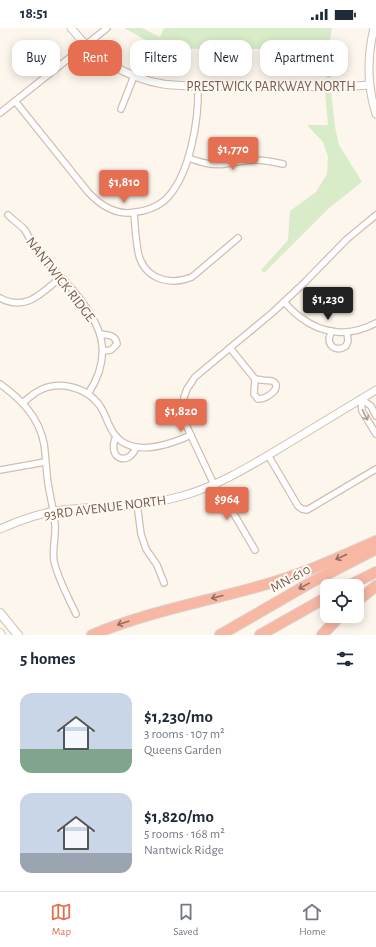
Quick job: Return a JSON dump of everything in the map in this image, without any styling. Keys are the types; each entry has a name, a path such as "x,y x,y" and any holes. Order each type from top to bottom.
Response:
{"highway":[{"path":"92,635 116,625 156,613 281,580 318,567 376,541"},
{"name":"MN-610","path":"220,635 310,583 376,549"},
{"path":"362,579 376,572"},
{"path":"364,595 376,586"},
{"path":"260,635 320,601"},
{"path":"324,633 333,623"}],"main road":[{"path":"0,613 18,635"}],"street":[{"name":"PRESTWICK PARKWAY NORTH","path":"72,28 82,40"},
{"path":"91,40 107,28"},
{"path":"374,28 369,54 369,68 370,85 376,114"},
{"path":"0,113 68,58"},
{"name":"PRESTWICK PARKWAY NORTH","path":"134,76 163,84 198,86 370,85"},
{"path":"121,109 134,76"},
{"path":"15,101 95,200 114,210 124,213 134,213 155,207 164,201 178,184 191,150 195,132 198,86"},
{"path":"188,158 215,164 225,164 246,160 258,160 283,164"},
{"path":"134,213 140,259 150,273 166,281 175,282 192,277 238,238"},
{"name":"NANTWICK RIDGE","path":"8,215 24,229 48,262 92,316 100,334 103,351 98,379 88,394"},
{"path":"255,550 231,510 218,493 186,425 183,407 184,397 192,380 198,374 284,302 347,239 376,215"},
{"path":"0,298 10,302 26,302 37,297 61,278"},
{"path":"284,302 299,317 308,323 331,331 355,332 376,323"},
{"path":"331,331 329,338 331,345 334,348 339,349 346,346 348,341 347,332"},
{"path":"100,334 111,336 116,341 116,344 111,350 103,351"},
{"path":"230,348 255,379 272,381 275,383 275,390 265,398 258,399 254,394 255,379"},
{"path":"0,384 23,403 36,421 41,432 54,512 54,559 63,586 76,614"},
{"path":"23,403 44,388 62,385 80,389 88,394 100,406 109,426 116,436 120,440 136,447 142,448 156,446 191,435"},
{"name":"93RD AVENUE NORTH","path":"0,529 19,521 54,512 100,506 116,507 154,502 200,491 242,470 376,390"},
{"path":"361,400 371,406 376,416"},
{"path":"361,400 362,411 375,432"},
{"path":"116,436 113,447 114,452 118,457 128,457 133,453 136,447"},
{"path":"268,455 298,506 307,510 376,469"},
{"path":"0,470 45,462"},
{"path":"137,504 140,534 146,549 157,565 164,583"}],"green space":[{"path":"124,28 142,28 160,37 164,28 332,28 330,40 260,40 260,49 252,49 252,40 199,40 199,49 191,49 191,40 146,40"},
{"path":"326,76 331,76 331,78 326,78"},
{"path":"331,91 335,127 339,145 362,182 329,208 264,273 261,270 288,240 290,211 316,192 327,174 328,157 323,142 307,125 328,125 325,92"}]}
